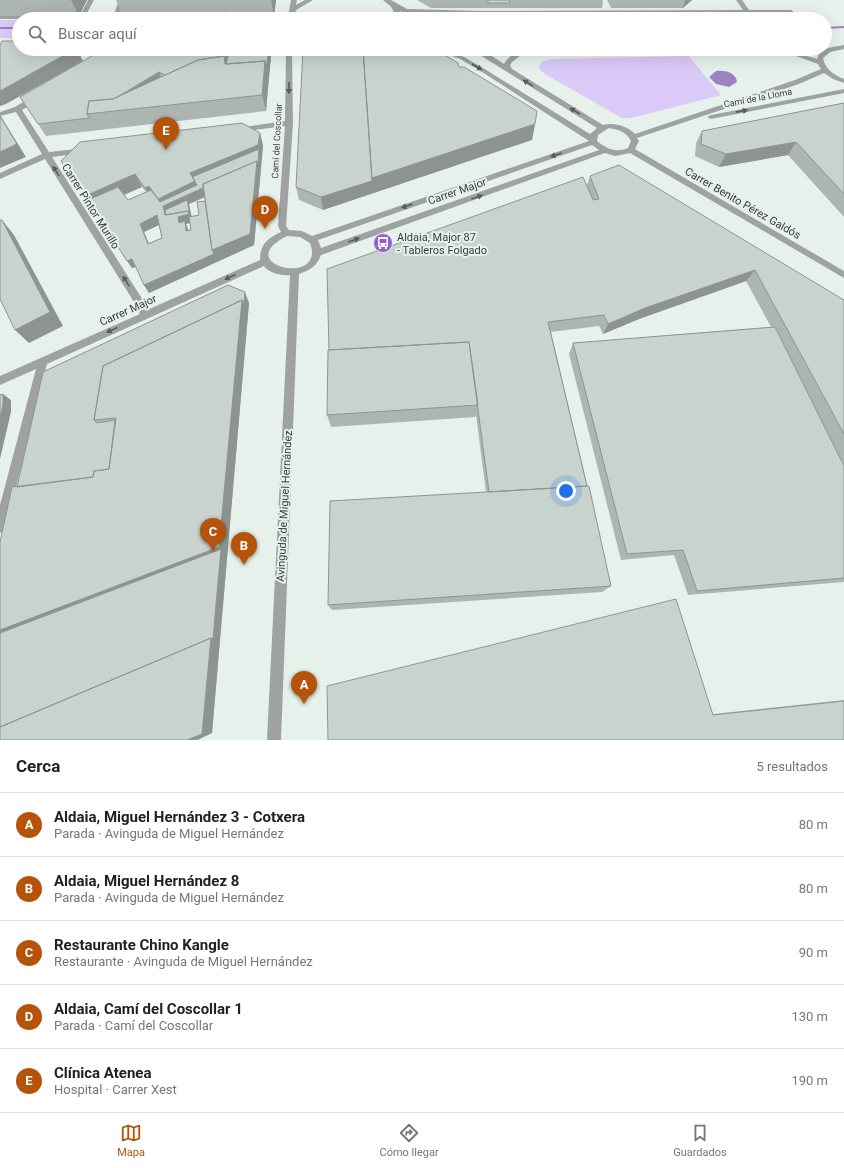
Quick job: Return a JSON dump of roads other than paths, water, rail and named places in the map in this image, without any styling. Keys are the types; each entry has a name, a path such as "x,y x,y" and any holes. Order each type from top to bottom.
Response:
{"street":[{"path":"85,12 91,0"},
{"path":"118,12 122,0"},
{"path":"293,10 294,0"},
{"path":"293,10 310,0"},
{"path":"386,0 406,11 443,12"},
{"path":"739,0 747,12 791,12"},
{"path":"394,5 397,12"},
{"path":"0,17 12,17"},
{"path":"832,48 844,47"},
{"name":"Camí del Coscollar","path":"286,233 282,226 289,123 289,56"},
{"path":"456,56 481,69 593,140 604,151 618,154 631,150 635,142 633,137 623,129 609,126 602,128 594,134 593,140"},
{"path":"485,56 602,128"},
{"path":"509,71 509,60 515,56"},
{"path":"803,56 820,62 824,70 844,82"},
{"path":"820,62 822,56"},
{"name":"Camí de la Lloma","path":"633,137 676,124 813,77 824,70"},
{"name":"Camí de la Lloma","path":"676,124 844,91"},
{"path":"0,114 18,108 45,93"},
{"name":"Carrer Pintor Murillo","path":"18,108 138,300 145,315"},
{"path":"232,130 289,123"},
{"name":"Carrer Major","path":"312,239 593,140"},
{"path":"0,176 46,155 93,149"},
{"name":"Carrer Benito Pérez Galdós","path":"631,150 844,275"},
{"name":"Carrer Major","path":"317,253 604,151"},
{"path":"286,233 302,234 312,239 314,241 317,253 310,265 295,272 277,271 270,267 266,261 264,254 271,241 286,233"},
{"name":"Carrer Major","path":"0,381 266,261"},
{"name":"Avinguda de Miguel Hernández","path":"274,740 295,272"},
{"path":"0,524 43,361"}],"waterway":[{"path":"832,28 844,27"},
{"path":"0,28 12,28"}],"place":[{"name":"Clínica Atenea","path":"166,150"},
{"name":"Aldaia, Camí del Coscollar 1","path":"265,229"},
{"name":"Aldaia, Major 87 - Tableros Folgado","path":"383,243"},
{"name":"Restaurante Chino Kangle","path":"213,551"},
{"name":"Aldaia, Miguel Hernández 8","path":"244,565"},
{"name":"Aldaia, Miguel Hernández 3 - Cotxera","path":"304,704"}]}
